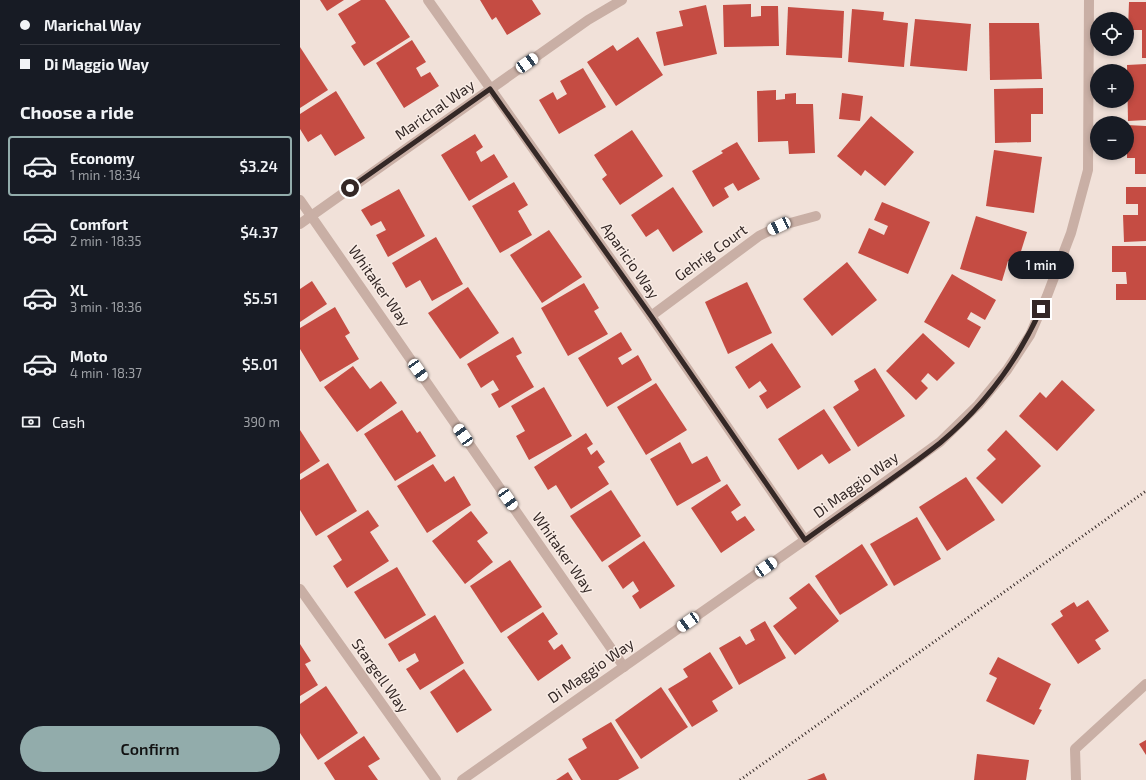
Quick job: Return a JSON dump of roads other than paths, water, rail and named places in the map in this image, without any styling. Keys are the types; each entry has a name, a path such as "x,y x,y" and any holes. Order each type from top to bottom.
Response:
{"street":[{"name":"Aparicio Way","path":"428,0 651,316 805,540"},
{"name":"Marichal Way","path":"300,224 588,20 622,0"},
{"name":"Di Maggio Way","path":"462,780 805,540 940,442 978,405 1008,370 1030,335 1047,296 1071,233 1088,170 1089,0"},
{"name":"Whitaker Way","path":"300,200 624,667"},
{"name":"Gehrig Court","path":"651,316 759,236 779,226 816,216"},
{"name":"Stargell Way","path":"300,589 436,780"},
{"path":"1076,780 1076,750 1146,684"}],"railway":[{"path":"740,780 1146,491"}]}
